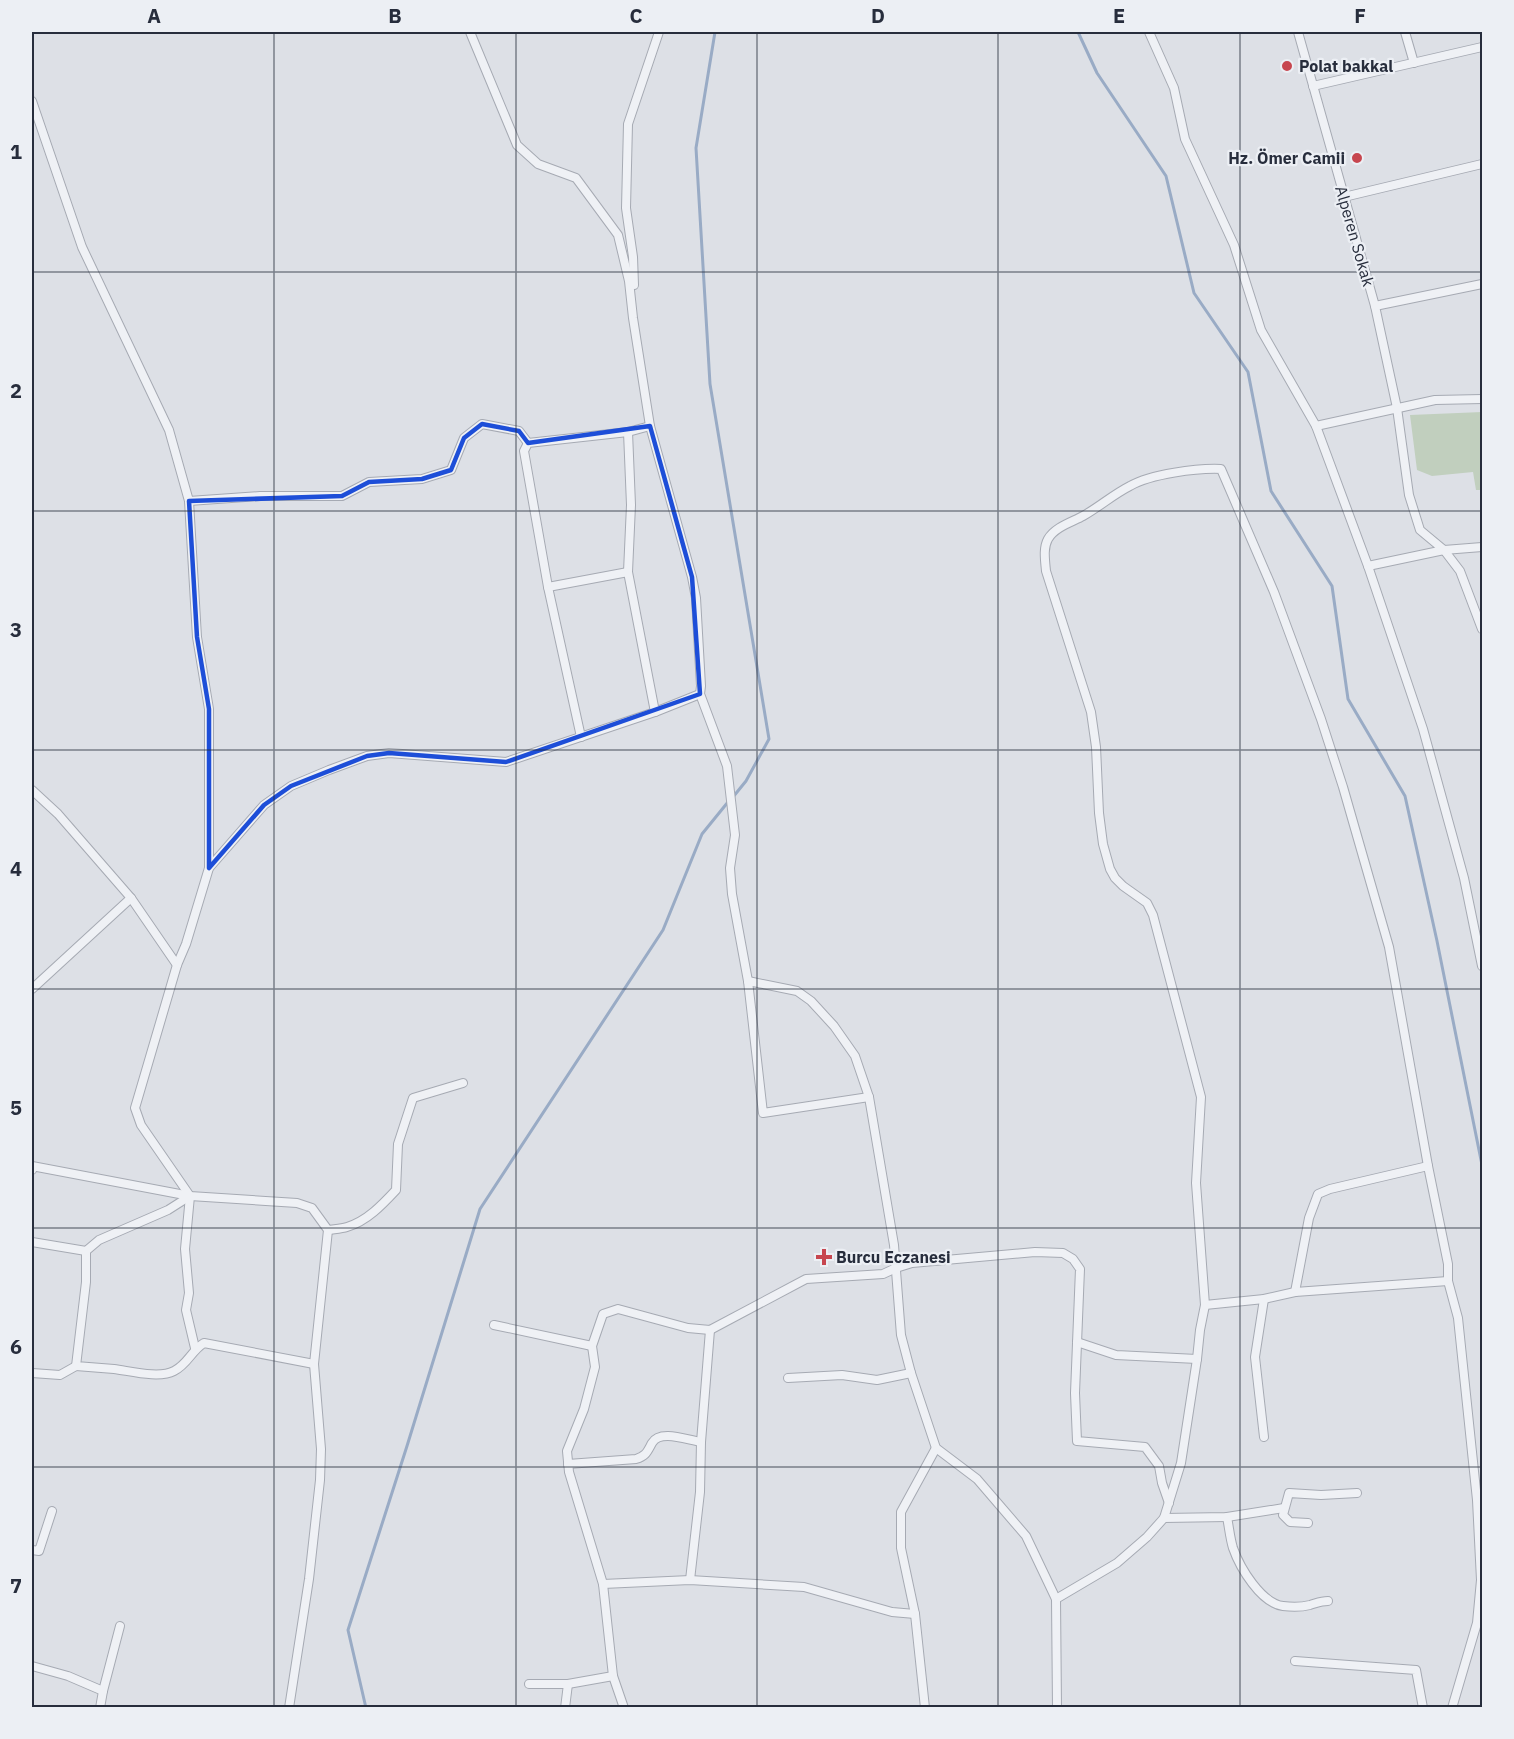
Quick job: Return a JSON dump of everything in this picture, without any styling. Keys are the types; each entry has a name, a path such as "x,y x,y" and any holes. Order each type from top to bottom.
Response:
{"street":[{"path":"470,32 517,145 538,164 576,178 618,235 629,281 650,426 696,597 700,694 727,766 735,835 730,868 763,1113 870,1097"},
{"path":"635,332 633,257 626,208 628,124 659,32"},
{"path":"1149,32 1174,88 1185,139 1234,245 1261,330 1316,426 1368,566 1423,729 1464,878 1482,966"},
{"name":"Alperen Sokak","path":"1298,32 1375,306 1397,408 1409,495 1420,531 1444,550 1460,571 1482,629"},
{"path":"1405,32 1414,63"},
{"path":"1312,86 1482,47"},
{"path":"32,101 82,247 169,430 189,501 197,637 209,709 209,868 186,944 177,965 135,1108 141,1125 190,1196 185,1249 189,1293 186,1310 195,1348"},
{"path":"1344,197 1482,164"},
{"path":"1375,306 1482,284"},
{"path":"1316,426 1435,400 1482,399"},
{"path":"189,501 260,496 342,496 369,482 423,479 451,470 464,438 482,424 519,431 528,443"},
{"path":"528,443 628,432 650,426"},
{"path":"628,432 631,505 628,572 655,711"},
{"path":"528,443 524,451 548,586 581,737"},
{"path":"1056,1599 1117,1563 1148,1537 1164,1518 1181,1463 1205,1305 1196,1183 1201,1097 1153,915 1147,903 1123,886 1110,869 1103,844 1099,813 1096,747 1090,712 1046,570 1045,553 1050,536 1061,527 1086,515 1130,486 1145,479 1206,468 1221,469 1274,592 1321,719 1344,787 1389,947 1448,1264 1448,1281 1458,1318 1477,1500 1481,1580 1477,1623 1452,1707"},
{"path":"1368,566 1444,550 1482,547"},
{"path":"548,586 628,572"},
{"path":"209,868 264,806 291,786 367,756 389,753 506,762 700,694"},
{"path":"32,790 58,814 131,898 177,965"},
{"path":"32,988 131,898"},
{"path":"747,981 797,991 811,1001 834,1026 855,1056 870,1097 894,1245 901,1335 911,1372 936,1448 977,1479 1026,1536 1056,1599 1056,1707"},
{"path":"328,1230 346,1228 362,1220 380,1207 396,1190 398,1144 413,1098 463,1083"},
{"path":"32,1170 32,1166 190,1196 297,1203 312,1208 328,1230 314,1364 321,1449 320,1480 309,1579 289,1707"},
{"path":"1295,1292 1309,1218 1318,1194 1330,1189 1428,1166"},
{"path":"32,1242 86,1251 99,1240 168,1210 190,1196"},
{"path":"76,1366 86,1282 86,1251"},
{"path":"624,1707 614,1676 603,1584 569,1472 567,1451 584,1409 595,1367 592,1346 603,1314 618,1309 688,1328 710,1330 806,1280 883,1274 912,1263 1035,1252 1063,1253 1080,1269 1075,1393 1077,1441 1145,1447 1159,1466 1169,1503"},
{"path":"1205,1305 1264,1299 1295,1292 1448,1281"},
{"path":"1264,1299 1255,1358 1264,1437"},
{"path":"494,1325 592,1346"},
{"path":"690,1580 700,1492 701,1442 710,1330"},
{"path":"1077,1342 1116,1355 1197,1359"},
{"path":"32,1373 60,1376 76,1366 148,1374 172,1372 186,1363 195,1348 204,1343 314,1364"},
{"path":"789,1378 842,1375 877,1380 911,1372"},
{"path":"568,1464 636,1459 645,1456 655,1440 665,1435 701,1442"},
{"path":"925,1707 915,1614 901,1548 901,1512 936,1448"},
{"path":"1308,1523 1290,1522 1283,1515 1289,1493 1357,1493"},
{"path":"1164,1518 1227,1516 1284,1508"},
{"path":"32,1550 39,1551 52,1511"},
{"path":"1227,1516 1233,1548 1243,1571 1269,1601 1281,1606 1311,1605 1322,1600 1328,1601"},
{"path":"603,1584 690,1580 804,1587 892,1612 915,1614"},
{"path":"100,1707 120,1626"},
{"path":"1295,1661 1416,1670 1423,1707"},
{"path":"32,1666 68,1676 103,1691"},
{"path":"530,1684 568,1684 614,1676"},
{"path":"564,1707 568,1684"}],"highlighted area":[{"path":"482,424 519,431 528,443 650,426 692,577 700,694 506,762 389,753 367,756 291,786 264,805 209,868 209,709 197,637 189,501 342,496 369,482 422,479 451,470 464,438"}],"green space":[{"path":"1482,412 1482,490 1476,490 1473,472 1432,476 1417,470 1410,415"}],"waterway":[{"path":"715,32 696,148 710,384 769,739 746,781 733,797"},
{"path":"1078,32 1097,73 1166,176 1194,293 1248,372 1271,491 1332,586 1348,699 1405,796 1482,1165"},
{"path":"366,1708 348,1630 480,1209 663,930 702,834 728,802"}],"place":[{"name":"Polat bakkal","path":"1287,66"},
{"name":"Hz. Ömer Camii","path":"1357,158"},
{"name":"Burcu Eczanesi","path":"824,1257"}]}
